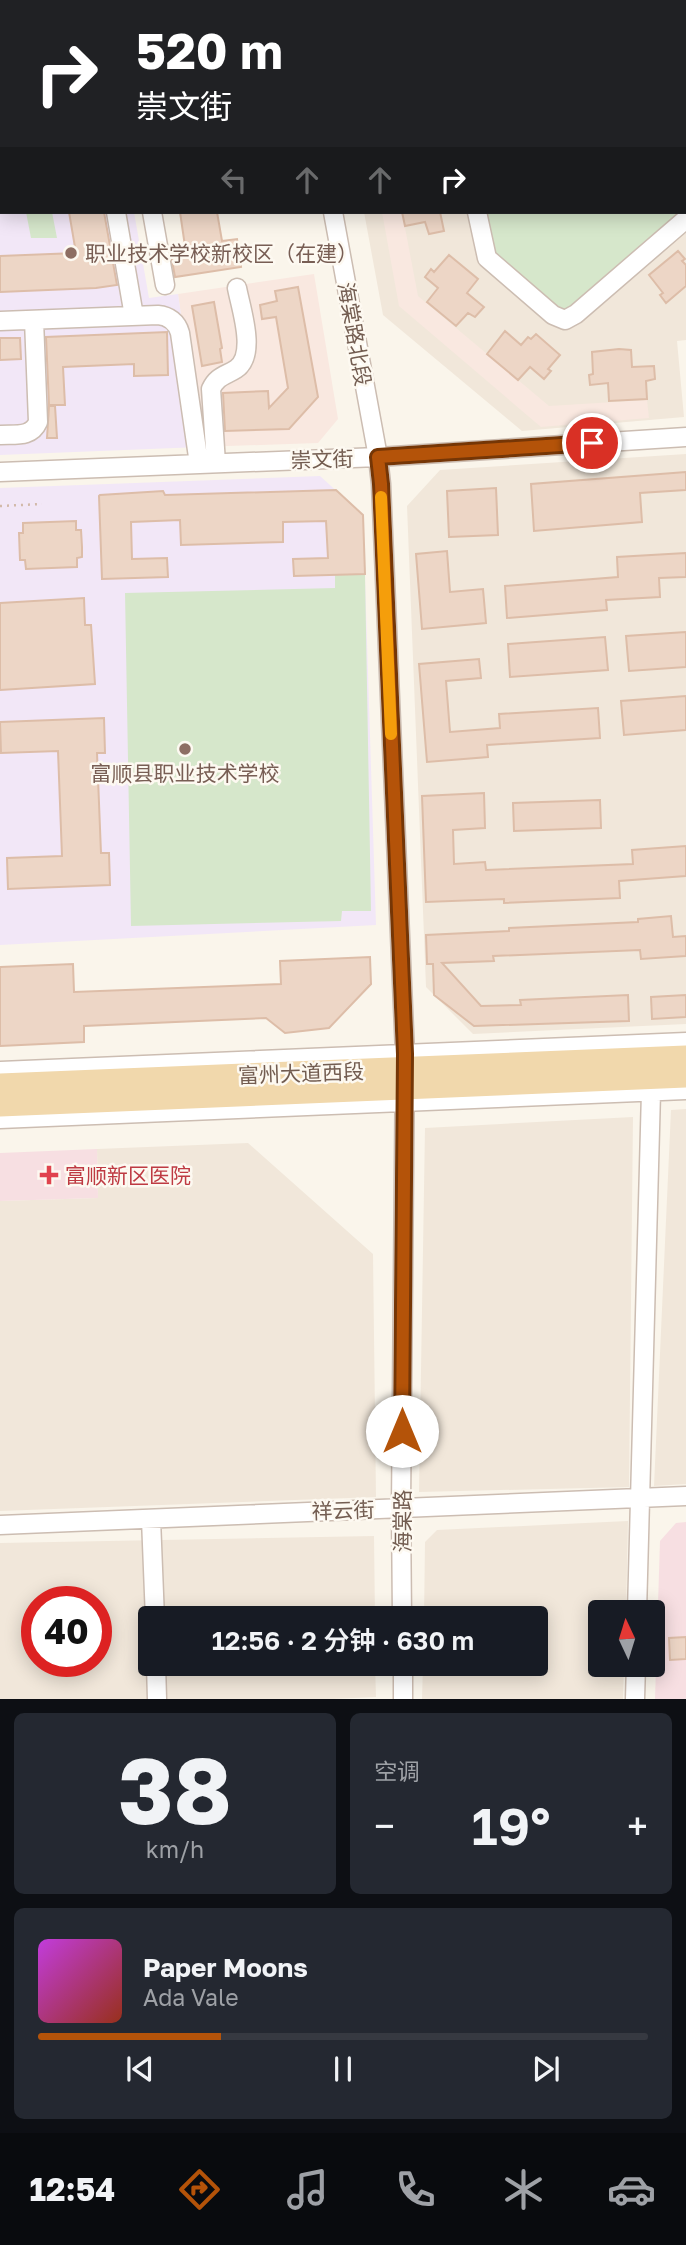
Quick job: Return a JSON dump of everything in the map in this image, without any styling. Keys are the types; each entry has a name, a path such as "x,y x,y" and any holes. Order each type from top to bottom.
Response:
{"main road":[{"name":"富州大道西段","path":"0,1105 686,1056"},
{"name":"富州大道西段","path":"0,1086 686,1076"}],"street":[{"path":"116,214 134,316"},
{"path":"152,214 165,285"},
{"name":"海棠路北段","path":"333,214 378,457"},
{"path":"477,214 487,258 553,315 565,320 576,314 686,219"},
{"path":"207,464 211,389 217,379 240,366 247,351 237,288"},
{"path":"0,321 134,316 162,316 172,320 177,326 207,464"},
{"path":"0,435 29,433 38,422 34,320"},
{"name":"崇文街","path":"0,472 378,457 686,437"},
{"name":"海棠路","path":"378,457 405,1078 402,1606"},
{"path":"0,1119 405,1078 686,1042"},
{"path":"0,1071 405,1078 651,1091 686,1090"},
{"path":"637,1600 651,1091"},
{"name":"祥云街","path":"0,1525 686,1496"},
{"path":"151,1519 154,1606"},
{"path":"156,1676 157,1699"},
{"path":"403,1676 403,1699"},
{"path":"635,1699 636,1677"}],"path":[{"path":"0,506 42,504"}],"shaded area":[{"name":"职业技术学校新校区（在建）","path":"0,214 134,214 149,298 178,294 200,447 0,455"},
{"path":"364,214 686,214 686,340 677,341 684,417 522,431 383,315"},
{"path":"382,214 402,214 418,296 549,406 647,400 649,418 541,427 399,306"},
{"path":"314,274 338,419 318,443 200,447 178,294"},
{"path":"686,454 686,1024 473,1034 426,987 407,506 440,470"},
{"name":"富顺县职业技术学校","path":"320,476 363,515 376,925 0,945 0,488"},
{"path":"686,1109 686,1484 654,1486 671,1110"},
{"path":"633,1117 629,1487 419,1492 425,1128"},
{"path":"248,1143 373,1254 376,1497 0,1511 0,1201 98,1198 97,1149"},
{"name":"富顺新区医院","path":"97,1149 98,1198 0,1201 0,1153"},
{"path":"628,1521 626,1600 588,1600 588,1677 624,1677 623,1699 422,1699 423,1676 548,1676 548,1606 424,1606 425,1542 437,1530"},
{"path":"686,1522 686,1699 655,1699 656,1677 665,1677 665,1600 658,1600 660,1541 676,1523"},
{"path":"374,1536 375,1606 138,1606 138,1676 375,1676 376,1697 0,1699 0,1543"}],"green space":[{"path":"26,214 52,214 57,238 31,238"},
{"path":"482,214 685,214 564,314 496,261"},
{"path":"365,574 371,911 342,911 341,921 131,926 125,593 335,588 335,575"}],"building":[{"path":"69,214 104,214 117,285 0,292 0,256 76,253"},
{"path":"180,214 217,214 222,241 237,239 241,267 175,277 171,255 186,253"},
{"path":"402,214 440,214 444,231 429,234 425,222 405,226"},
{"path":"678,251 685,259 682,261 686,265 686,286 666,303 660,295 663,293 649,275"},
{"path":"449,255 478,279 467,293 484,307 475,317 468,313 456,326 427,302 438,288 425,277 431,269 434,272"},
{"path":"298,287 318,397 289,429 225,431 223,393 268,391 269,408 288,388 276,317 262,319 260,305 277,301 275,291"},
{"path":"214,302 222,362 202,366 192,306"},
{"path":"505,331 521,345 528,337 531,339 536,334 560,355 548,369 551,371 544,379 530,367 518,380 487,354"},
{"path":"167,332 168,375 134,376 134,364 63,367 65,405 49,405 46,337"},
{"path":"0,338 20,338 21,359 0,360"},
{"path":"631,350 632,367 654,366 655,379 646,381 647,399 609,401 608,383 590,385 589,375 593,374 592,352"},
{"path":"49,406 55,406 57,438 47,438"},
{"path":"686,472 686,490 640,493 642,522 534,531 531,484"},
{"path":"496,488 498,535 449,537 447,491"},
{"path":"336,490 363,515 365,574 294,576 293,559 328,558 326,521 283,522 283,542 181,545 180,520 131,522 132,559 167,558 168,577 102,579 100,495 163,491 165,495"},
{"path":"76,521 76,530 81,530 82,547 82,557 77,558 77,567 26,569 25,560 20,560 19,533 23,533 23,523"},
{"path":"447,551 450,592 483,589 486,623 422,629 416,554"},
{"path":"686,553 686,577 659,578 660,597 606,600 607,610 507,618 505,586 618,577 617,557"},
{"path":"84,598 85,625 91,625 95,684 0,690 0,603"},
{"path":"686,632 686,667 629,671 626,636"},
{"path":"605,637 608,670 510,677 508,644"},
{"path":"479,659 481,678 446,681 450,732 500,728 499,714 598,708 600,738 487,745 488,757 427,762 419,664"},
{"path":"686,696 686,730 624,735 621,701"},
{"path":"104,718 105,753 97,753 101,853 109,853 110,885 8,889 7,858 62,856 58,751 1,753 0,722"},
{"path":"484,793 485,828 453,830 454,864 485,862 486,870 633,864 632,850 686,846 686,876 619,881 620,898 504,903 504,899 426,902 422,796"},
{"path":"600,800 601,828 514,831 513,803"},
{"path":"671,916 673,937 686,936 686,956 641,959 640,950 493,956 494,961 442,963 481,1006 521,1005 520,1000 628,995 629,1021 474,1026 434,995 433,964 427,964 426,935 638,922 638,919"},
{"path":"370,957 371,984 329,1028 285,1033 266,1018 84,1026 84,1042 0,1046 0,967 73,964 74,992 281,984 280,961"},
{"path":"686,995 686,1017 652,1019 651,997"},
{"path":"686,1637 686,1659 670,1660 669,1638"}],"slow traffic":[{"path":"381,497 391,734"}],"place":[{"name":"职业技术学校新校区（在建）","path":"71,253"},
{"name":"富顺县职业技术学校","path":"185,749"},
{"name":"富顺新区医院","path":"49,1175"}],"route":[{"path":"402,1431 405,1054 378,457 592,443"}]}
